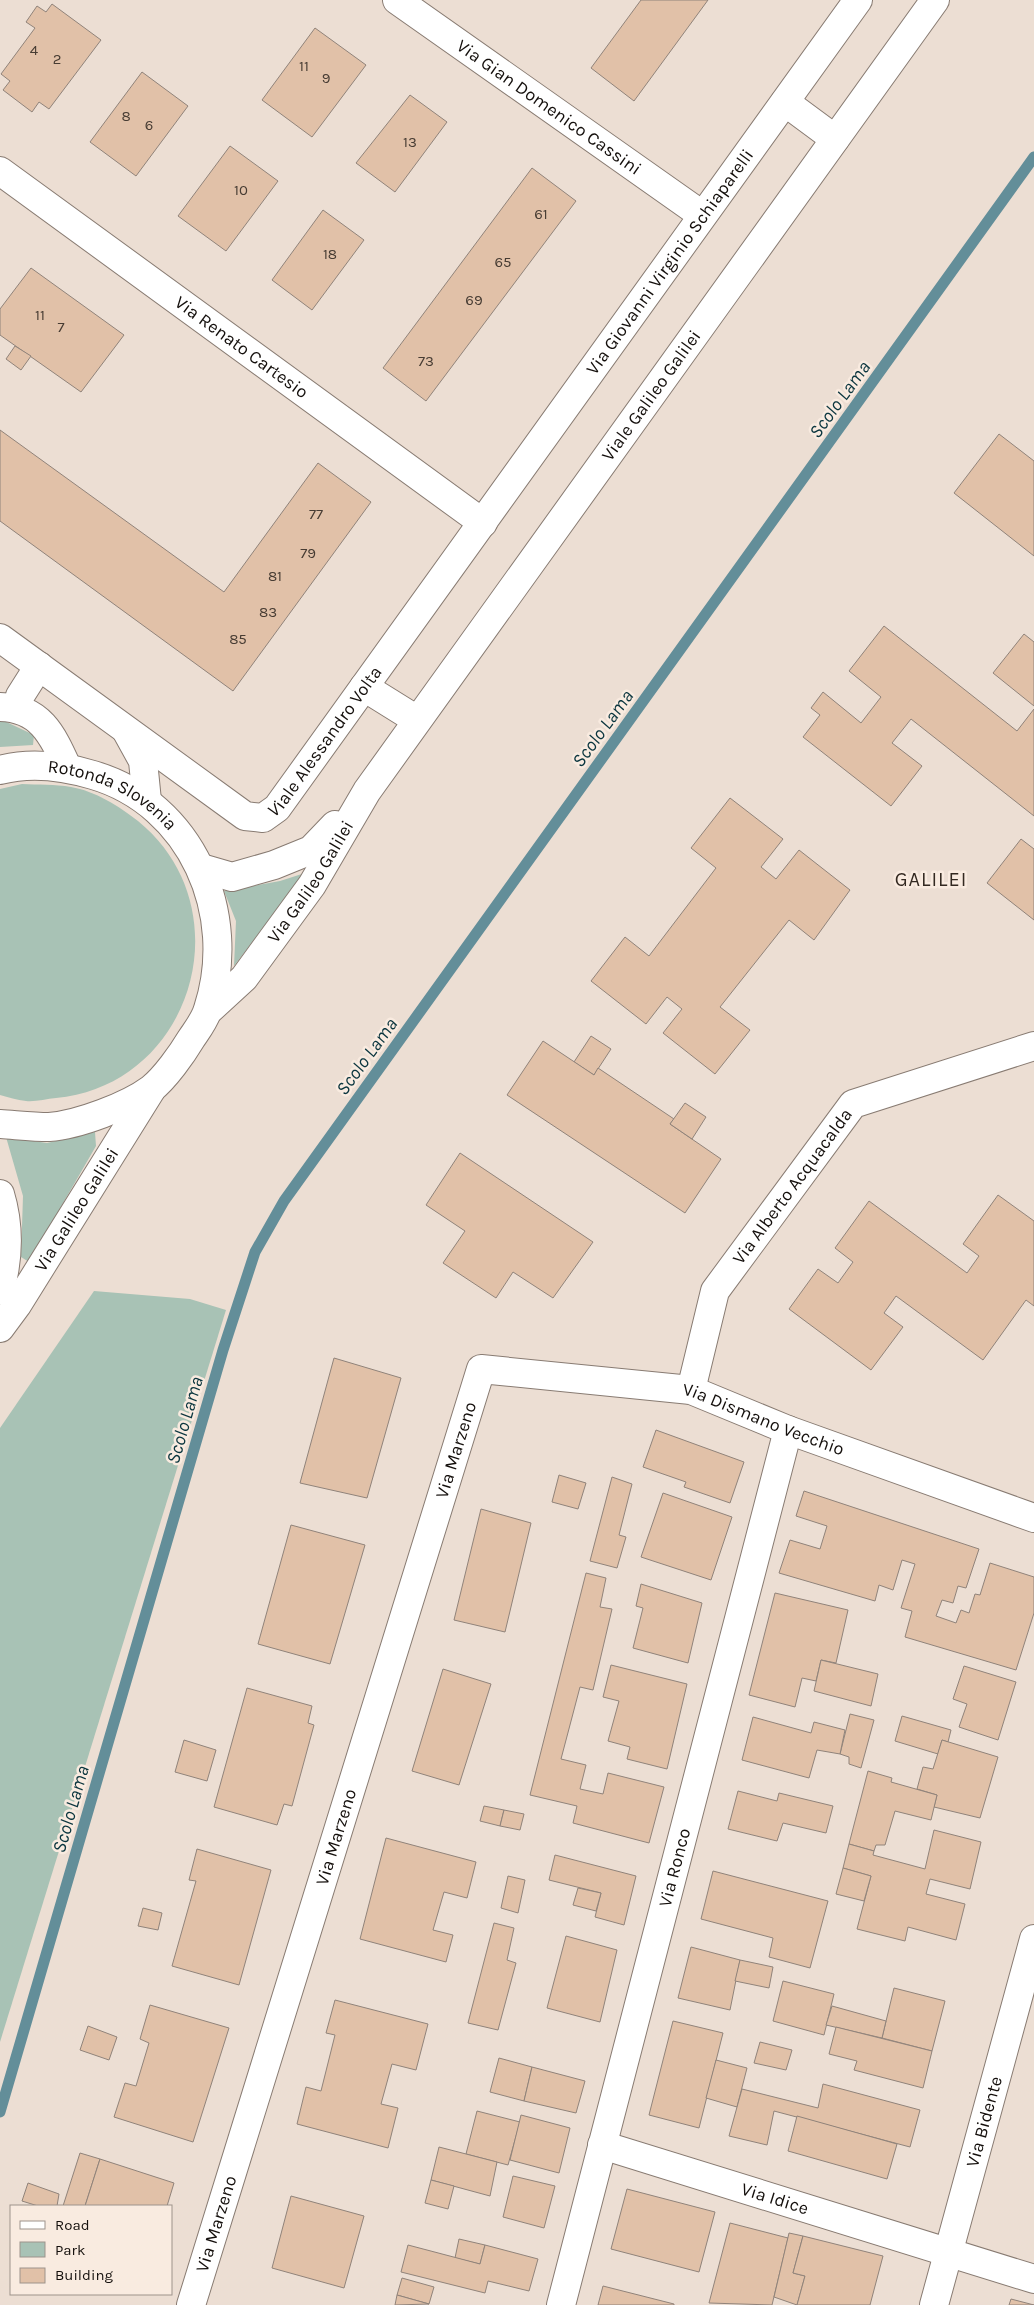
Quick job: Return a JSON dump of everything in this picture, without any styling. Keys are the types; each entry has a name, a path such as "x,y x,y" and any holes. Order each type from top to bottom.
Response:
{"street":[{"name":"Via Gian Domenico Cassini","path":"397,0 702,215"},
{"name":"Via Giovanni Virginio Schiaparelli","path":"483,523 858,0"},
{"name":"Viale Galileo Galilei","path":"368,791 417,720 935,0"},
{"path":"785,102 835,139"},
{"name":"Via Renato Cartesio","path":"0,171 483,523"},
{"name":"Viale Alessandro Volta","path":"0,638 245,816 263,818 277,808 483,523"},
{"path":"39,666 20,696 8,707 43,722 67,767"},
{"path":"364,687 417,720"},
{"path":"126,729 143,761 147,801"},
{"name":"Rotonda Slovenia","path":"0,770 15,766 67,767 109,780 147,801 178,831 201,868 213,901 218,935 216,970 208,1011 183,1053 152,1089 99,1116 50,1127 0,1124"},
{"path":"201,868 232,877 274,865 311,850 368,791"},
{"name":"Via Galileo Galilei","path":"208,1011 244,978 312,885 368,791"},
{"name":"Via Alberto Acquacalda","path":"691,1390 715,1291 853,1104 1034,1046"},
{"name":"Via Galileo Galilei","path":"0,1328 22,1297 152,1089"},
{"name":"Via Galileo Galilei","path":"0,1194 5,1211 9,1245 0,1290"},
{"name":"Via Dismano Vecchio","path":"481,1369 691,1390 788,1430 1034,1518"},
{"name":"Via Marzeno","path":"191,2305 481,1369"},
{"name":"Via Ronco","path":"561,2305 788,1430"},
{"name":"Via Bidente","path":"934,2305 1034,1939"},
{"name":"Via Idice","path":"602,2144 1034,2279"}],"green space":[{"path":"0,719 34,735 33,745 0,747"},
{"path":"22,784 59,785 80,789 106,800 138,821 171,857 190,899 195,943 188,987 170,1028 142,1061 103,1086 56,1098 33,1101 19,1100 0,1095 0,789"},
{"path":"305,873 234,966 236,921 224,891 280,881"},
{"path":"95,1132 96,1146 29,1262 21,1257 23,1196 6,1137 47,1143"},
{"path":"94,1291 190,1299 226,1310 0,2042 0,1428"}],"building":[{"path":"641,0 708,0 634,101 591,68"},
{"path":"52,4 101,40 49,109 39,102 32,112 3,90 10,81 1,74 35,28 26,22 37,6 46,12"},
{"path":"315,28 366,65 312,137 262,100"},
{"path":"142,72 188,106 136,176 90,142"},
{"path":"410,95 447,122 395,192 356,163"},
{"path":"230,146 278,181 226,251 178,216"},
{"path":"532,168 576,201 426,401 383,368"},
{"path":"323,210 364,240 312,310 272,280"},
{"path":"31,268 124,335 81,392 0,335 0,309"},
{"path":"15,346 31,356 21,370 6,359"},
{"path":"0,430 224,592 318,463 371,502 233,691 0,521"},
{"path":"999,434 1034,461 1034,556 954,493"},
{"path":"884,626 1017,731 1034,709 1034,816 911,719 892,743 922,766 891,806 803,737 820,715 811,708 823,692 861,723 881,697 849,671"},
{"path":"1024,634 1034,642 1034,706 993,673"},
{"path":"730,798 783,839 761,867 776,879 799,850 850,890 814,940 789,920 720,1007 750,1030 715,1074 663,1033 682,1009 667,997 646,1024 591,981 625,937 649,956 716,868 691,848"},
{"path":"1021,839 1034,849 1034,920 987,883"},
{"path":"591,1036 611,1049 594,1075 574,1062"},
{"path":"543,1041 594,1075 598,1068 674,1119 670,1124 721,1159 685,1213 507,1095"},
{"path":"685,1103 706,1117 692,1139 670,1124"},
{"path":"460,1153 593,1242 553,1298 513,1272 496,1298 443,1263 465,1231 426,1205"},
{"path":"998,1195 1034,1221 1034,1306 1026,1300 983,1360 896,1296 884,1313 903,1327 871,1370 789,1309 818,1269 838,1283 853,1262 835,1248 869,1201 967,1273 979,1256 963,1244"},
{"path":"334,1358 401,1378 367,1498 300,1483"},
{"path":"656,1430 744,1462 730,1503 684,1487 686,1482 643,1467"},
{"path":"559,1475 586,1483 578,1509 552,1502"},
{"path":"612,1477 632,1484 619,1535 626,1537 617,1568 590,1561"},
{"path":"804,1491 979,1549 966,1588 958,1586 953,1603 942,1600 936,1616 956,1623 961,1610 969,1613 975,1594 980,1595 990,1563 1034,1577 1034,1613 1016,1670 905,1637 912,1611 901,1608 915,1564 902,1560 893,1590 879,1585 875,1601 779,1573 790,1540 820,1549 827,1526 796,1516"},
{"path":"663,1493 732,1517 711,1580 641,1557"},
{"path":"481,1509 531,1523 505,1632 454,1620"},
{"path":"291,1525 365,1545 330,1664 258,1644"},
{"path":"586,1573 606,1578 600,1607 612,1609 593,1690 580,1687 561,1759 586,1765 580,1789 603,1794 608,1773 664,1787 649,1843 573,1823 577,1806 530,1795"},
{"path":"641,1584 702,1603 688,1663 633,1648 643,1608 636,1606"},
{"path":"775,1593 848,1610 836,1663 821,1660 816,1681 802,1678 795,1707 749,1695"},
{"path":"821,1660 878,1674 871,1706 814,1691"},
{"path":"611,1665 687,1684 667,1769 627,1759 630,1747 608,1741 619,1701 603,1697"},
{"path":"964,1666 1016,1682 998,1740 959,1727 967,1704 953,1699"},
{"path":"443,1669 491,1684 459,1785 412,1771"},
{"path":"247,1688 312,1706 308,1723 314,1725 292,1806 284,1804 277,1825 214,1807"},
{"path":"850,1714 874,1720 861,1768 849,1764 849,1757 840,1754"},
{"path":"902,1716 951,1730 948,1742 942,1740 938,1754 895,1741"},
{"path":"753,1717 811,1733 814,1722 845,1730 840,1754 817,1750 809,1778 742,1760"},
{"path":"184,1740 216,1750 207,1781 175,1772"},
{"path":"942,1740 998,1757 980,1818 934,1807 937,1795 917,1789 923,1767 933,1769"},
{"path":"868,1771 892,1778 891,1782 937,1795 931,1820 895,1811 885,1845 876,1845 874,1851 849,1844"},
{"path":"738,1791 777,1801 779,1793 833,1806 826,1833 783,1823 777,1841 728,1829"},
{"path":"484,1806 504,1810 500,1826 480,1821"},
{"path":"504,1810 524,1814 520,1830 500,1826"},
{"path":"934,1830 981,1842 970,1889 930,1879 926,1894 965,1904 956,1940 908,1927 905,1941 857,1929 871,1876 843,1868 849,1844 874,1851 873,1855 925,1869"},
{"path":"386,1838 476,1862 467,1898 444,1892 433,1930 453,1935 446,1962 360,1939"},
{"path":"197,1849 271,1870 239,1985 172,1966 196,1881 189,1880"},
{"path":"555,1855 636,1876 624,1925 595,1917 601,1893 549,1880"},
{"path":"843,1868 871,1876 864,1901 836,1894"},
{"path":"713,1871 828,1901 810,1968 769,1957 773,1938 701,1919"},
{"path":"508,1876 525,1880 518,1913 501,1908"},
{"path":"578,1888 601,1893 596,1911 573,1905"},
{"path":"143,1908 162,1913 158,1930 138,1926"},
{"path":"494,1923 514,1928 507,1960 516,1963 498,2030 468,2023"},
{"path":"566,1936 617,1950 600,2022 547,2008"},
{"path":"691,1947 740,1960 730,2010 678,1998"},
{"path":"740,1960 773,1967 769,1988 735,1981"},
{"path":"783,1981 834,1994 824,2035 773,2021"},
{"path":"894,1988 945,2001 932,2051 882,2038"},
{"path":"335,2000 428,2024 416,2070 392,2064 381,2104 398,2108 388,2148 297,2124 306,2087 321,2091 335,2035 326,2033"},
{"path":"150,2005 229,2028 193,2142 114,2117 125,2083 136,2086 149,2043 140,2039"},
{"path":"832,2006 886,2021 882,2038 826,2025"},
{"path":"673,2021 723,2033 699,2128 649,2115"},
{"path":"88,2026 117,2037 109,2060 80,2050"},
{"path":"836,2027 932,2051 923,2088 854,2070 857,2061 829,2054"},
{"path":"760,2042 792,2050 786,2070 754,2063"},
{"path":"499,2058 532,2067 524,2101 490,2092"},
{"path":"716,2060 747,2068 737,2107 706,2098"},
{"path":"532,2067 585,2081 576,2113 524,2101"},
{"path":"823,2084 920,2110 910,2147 774,2111 767,2145 729,2136 742,2089 818,2108"},
{"path":"477,2111 520,2122 508,2165 466,2154"},
{"path":"521,2115 570,2128 559,2173 510,2160"},
{"path":"797,2116 897,2144 887,2179 788,2151"},
{"path":"439,2147 497,2162 490,2196 431,2180"},
{"path":"80,2153 100,2159 85,2205 63,2205"},
{"path":"100,2159 174,2183 167,2205 85,2205"},
{"path":"513,2176 555,2186 544,2228 503,2217"},
{"path":"431,2180 454,2186 448,2209 425,2203"},
{"path":"28,2183 59,2194 57,2205 35,2205 22,2201"},
{"path":"627,2189 715,2212 699,2272 611,2249"},
{"path":"291,2196 364,2216 344,2288 272,2268"},
{"path":"730,2223 788,2238 772,2305 709,2303"},
{"path":"789,2233 803,2236 793,2273 805,2276 797,2305 774,2297"},
{"path":"803,2236 883,2256 870,2305 797,2305 805,2276 793,2273"},
{"path":"459,2239 485,2245 480,2264 455,2258"},
{"path":"408,2245 480,2264 485,2245 538,2259 529,2291 488,2281 485,2293 401,2272"},
{"path":"402,2278 434,2287 429,2304 397,2295"},
{"path":"603,2286 674,2304 674,2305 598,2305"},
{"path":"397,2295 429,2304 395,2305"},
{"path":"1011,2299 1034,2305 1009,2305"}],"waterway":[{"name":"Scolo Lama","path":"0,2112 223,1350 255,1252 284,1201 1034,157"}],"district":[{"name":"GALILEI","path":"931,879"}]}
